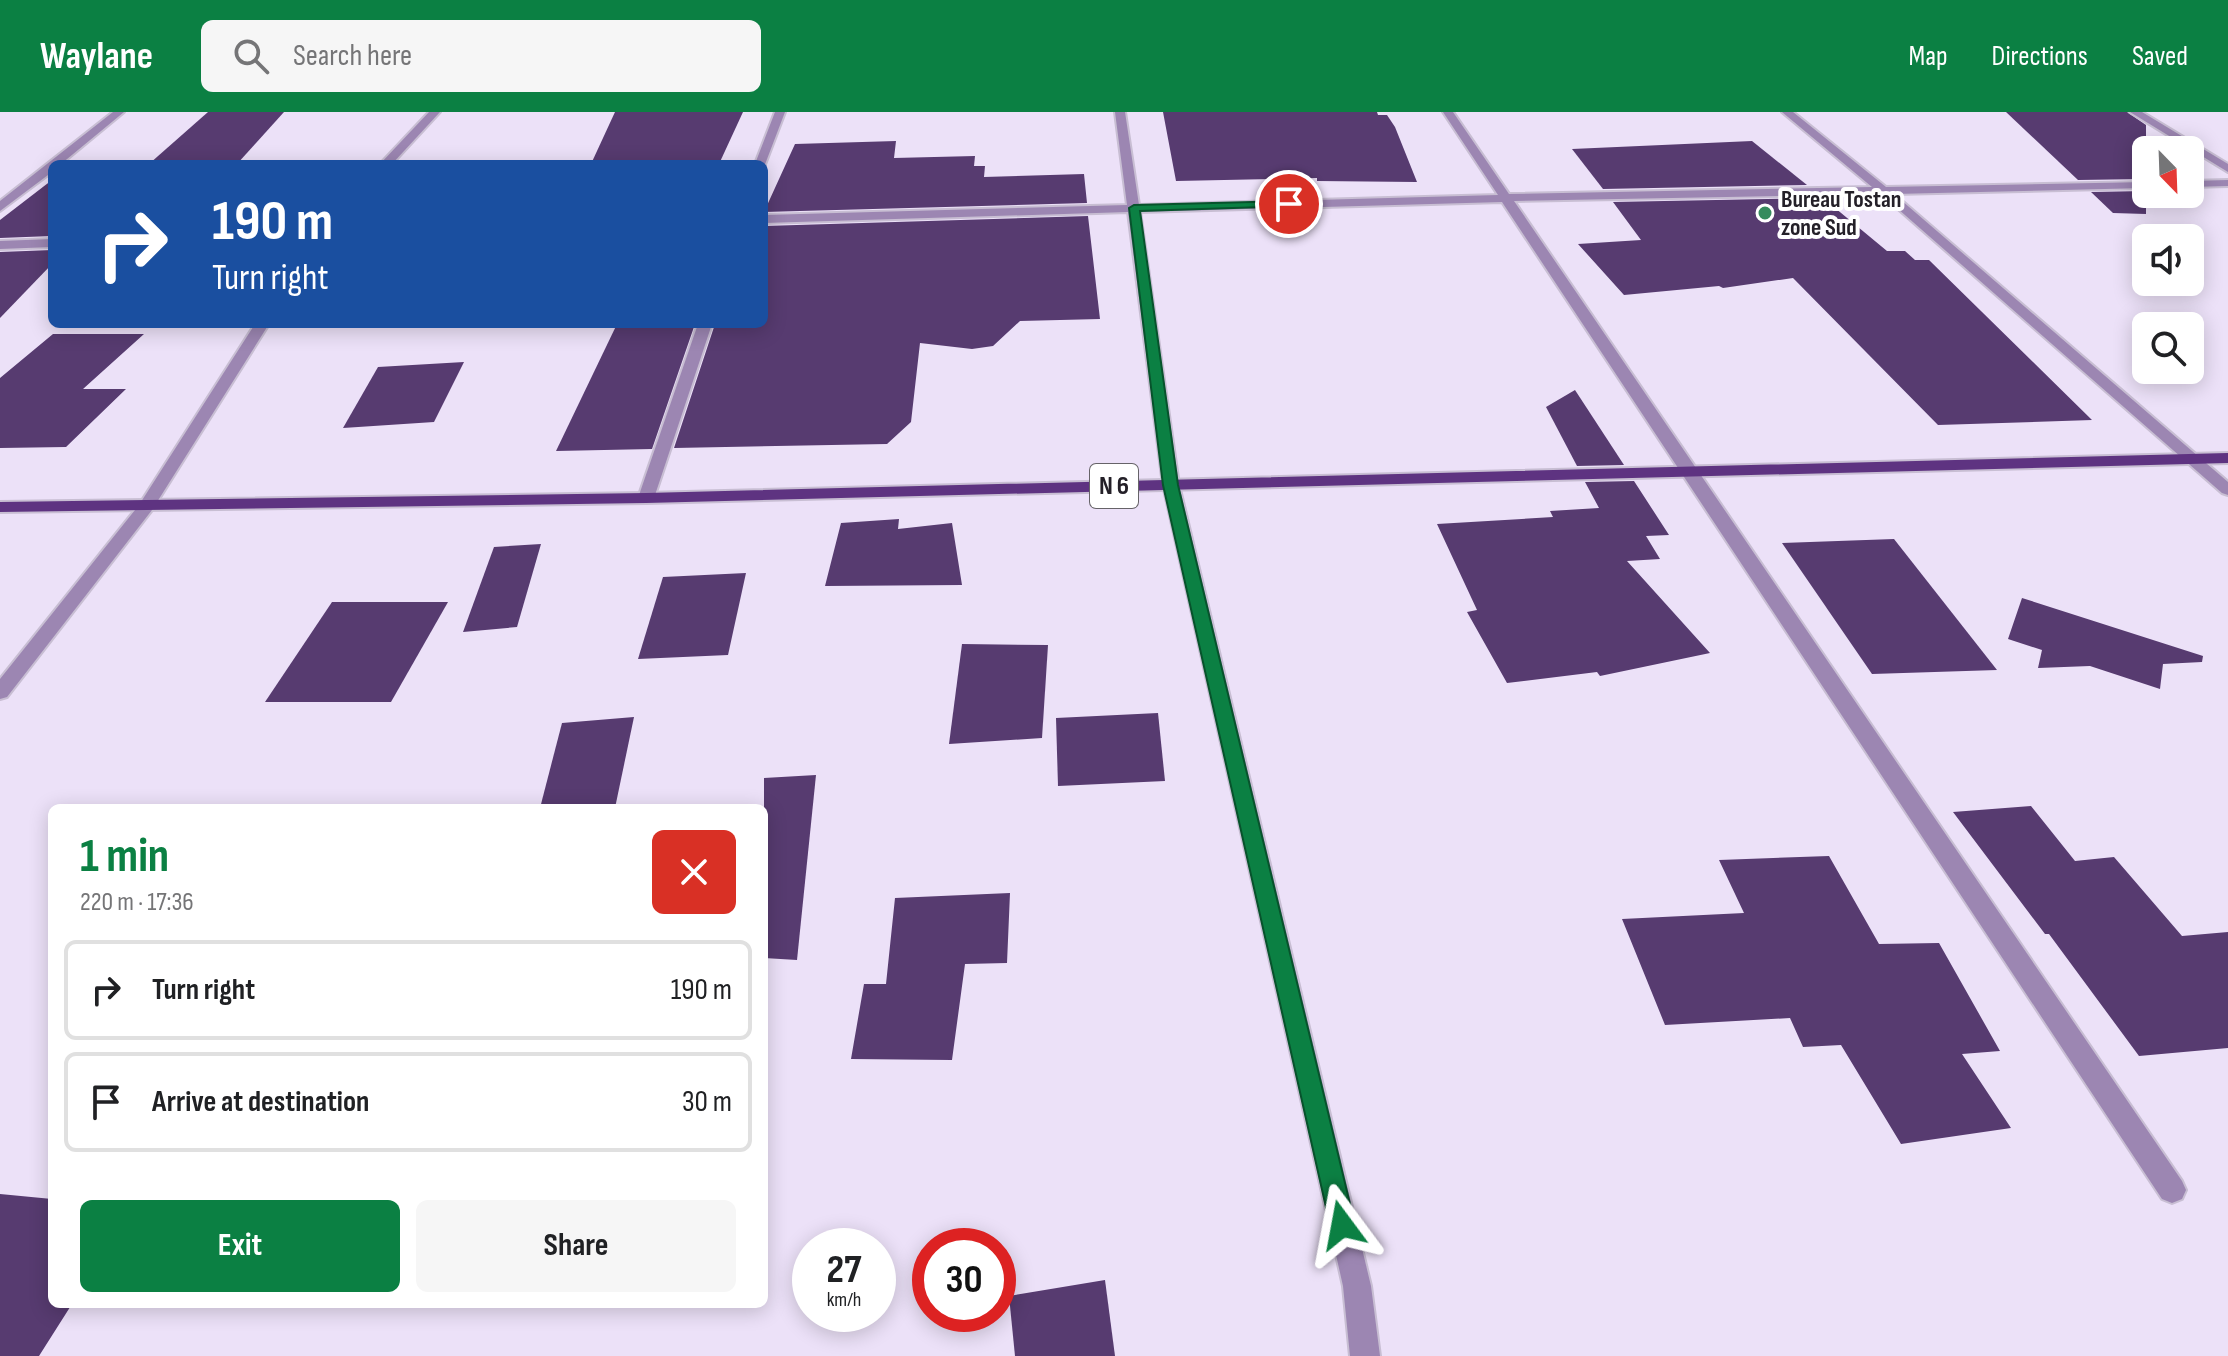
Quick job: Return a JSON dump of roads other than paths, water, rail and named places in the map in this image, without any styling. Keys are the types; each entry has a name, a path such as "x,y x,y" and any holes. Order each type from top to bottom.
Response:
{"main road":[{"name":"N 6","path":"0,507 646,498 2228,458"}],"street":[{"path":"59,160 119,112"},
{"path":"390,160 435,112"},
{"path":"762,160 780,112"},
{"path":"1120,112 1171,485 1357,1286 1365,1356"},
{"path":"1448,112 2172,1190"},
{"path":"1787,112 1883,190 2228,490"},
{"path":"2135,112 2228,169"},
{"path":"0,207 48,169"},
{"path":"2204,184 2228,183"},
{"path":"768,219 1505,198 2132,185"},
{"path":"0,245 48,243"},
{"path":"0,692 146,507 259,328"},
{"path":"646,498 704,328"}],"place":[{"name":"Bureau Tostan zone Sud","path":"1765,213"}]}
